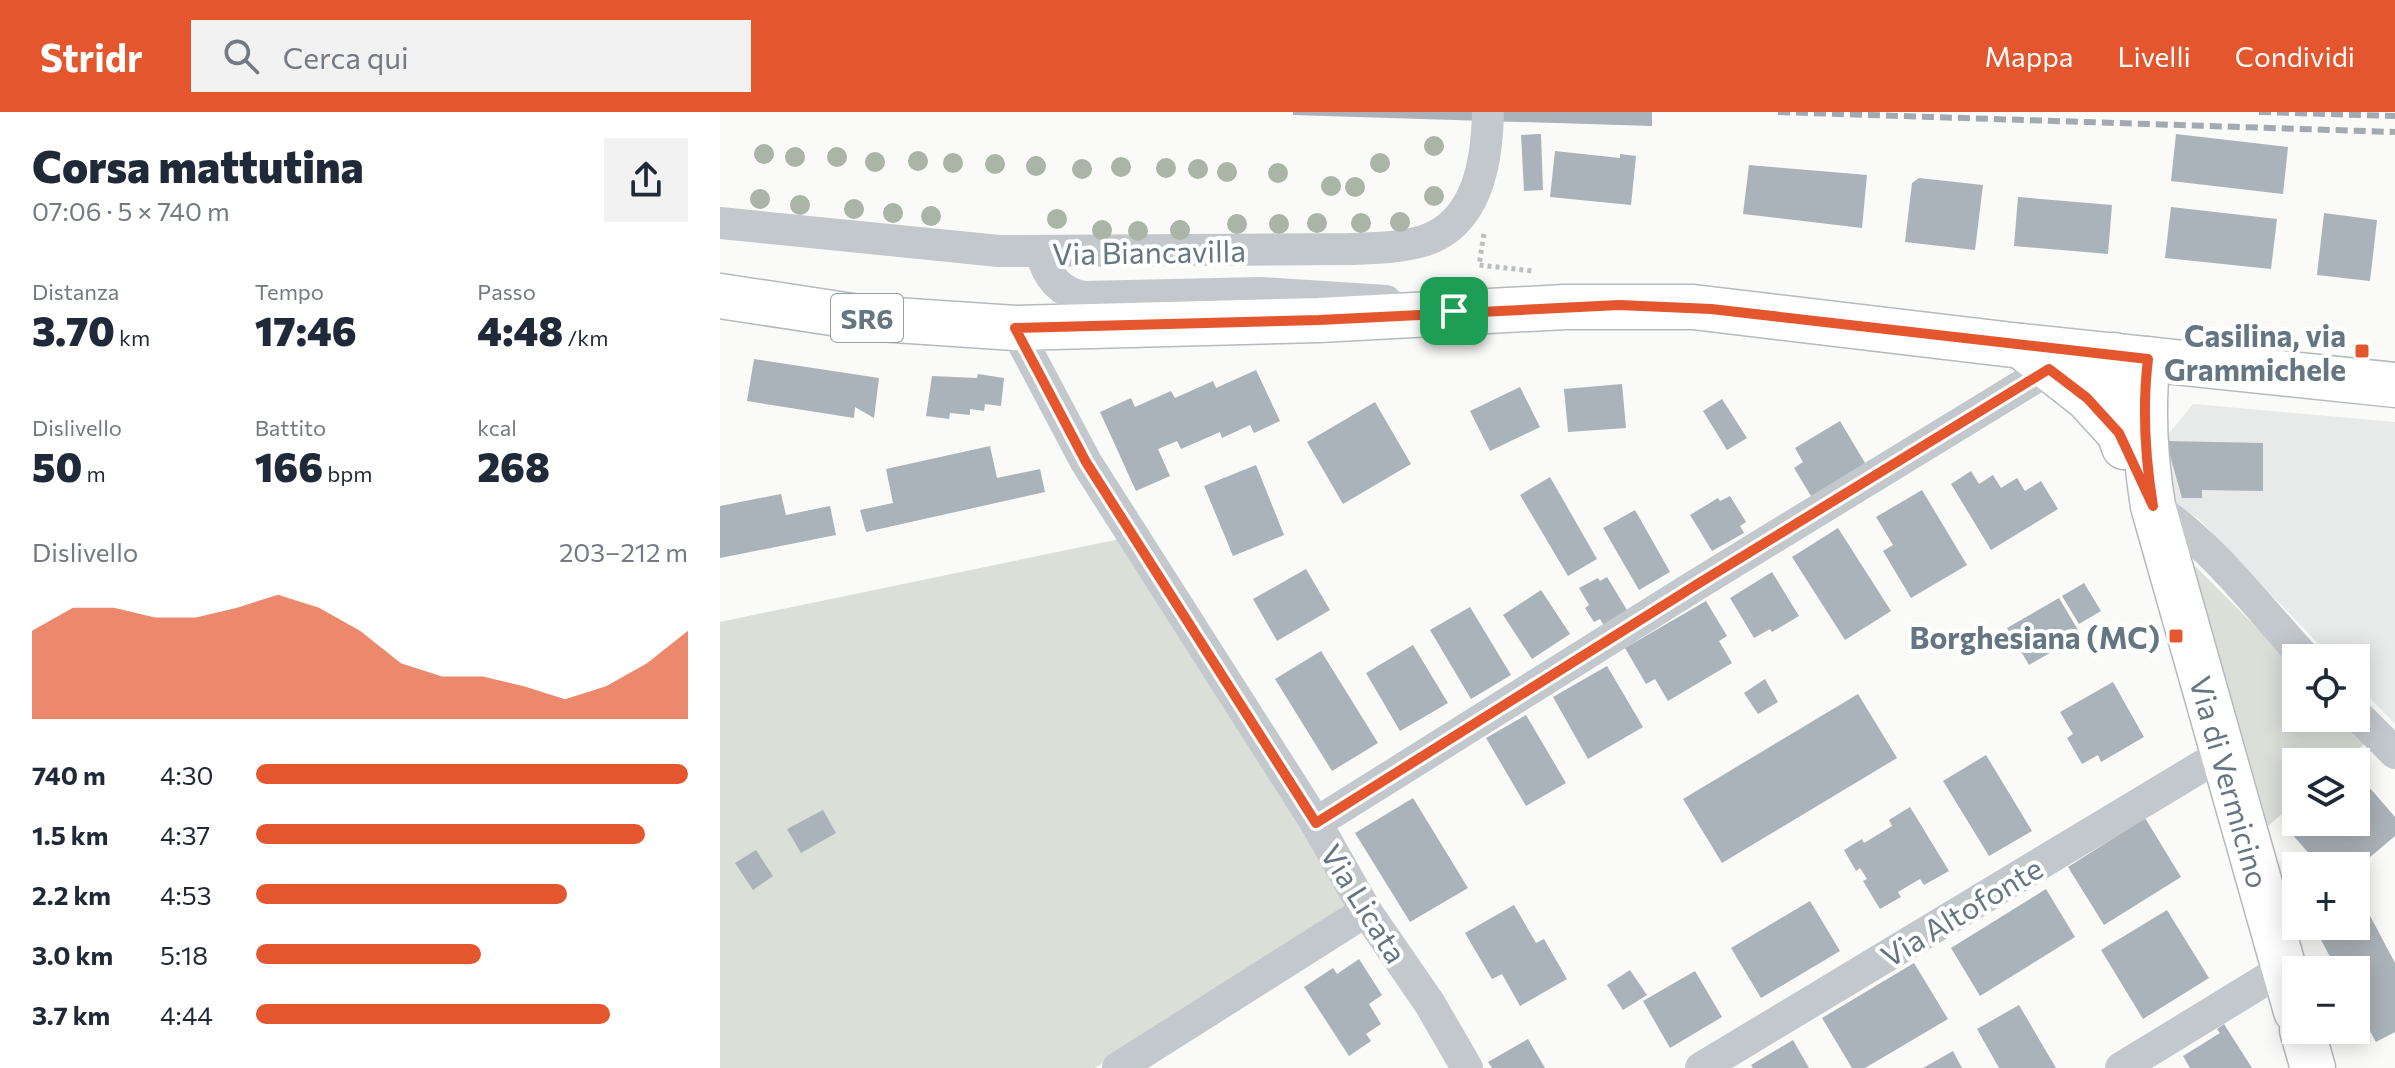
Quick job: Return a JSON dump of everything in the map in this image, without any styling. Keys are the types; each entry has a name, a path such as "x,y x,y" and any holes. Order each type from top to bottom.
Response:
{"main road":[{"name":"SR6","path":"720,296 865,318 1015,328 1304,320 1594,306 1693,307 2035,357 2131,357 2395,385"},
{"name":"Via di Vermicino","path":"2035,357 2087,398 2119,433"},
{"name":"Via di Vermicino","path":"2131,357 2113,388 2119,433 2153,506"},
{"name":"Via di Vermicino","path":"2131,357 2144,391 2145,447 2153,506 2282,965"},
{"path":"2306,1044 2313,1068"}],"street":[{"name":"Via Biancavilla","path":"720,223 944,247 1041,252 1399,246 1423,240 1450,227 1473,196 1484,161 1488,117"},
{"path":"1041,252 1056,283 1068,293 1084,297 1287,293 1366,299 1454,311"},
{"name":"Via Licata","path":"1015,328 1086,462 1316,823 1366,911 1430,1004 1467,1068"},
{"path":"1316,823 1696,585 2035,357"},
{"path":"2153,506 2190,534 2292,644"},
{"path":"2370,728 2395,753"},
{"name":"Via Altofonte","path":"1701,1068 2222,754"},
{"path":"1118,1068 1366,911"},
{"path":"2121,1068 2282,970"}],"path":[{"path":"1485,227 1479,265 1543,272"}],"shaded area":[{"path":"2193,404 2395,422 2395,724 2370,698 2370,644 2319,644 2199,519 2172,504 2162,442"},
{"path":"1125,538 1349,907 1095,1068 720,1068 720,622"},
{"path":"2193,564 2282,653 2282,732 2361,732 2369,740 2360,748 2282,748 2282,814 2268,826"}],"building":[{"path":"1293,112 1652,112 1652,126 1293,115"},
{"path":"1541,134 1543,190 1524,191 1521,135"},
{"path":"2176,134 2288,147 2283,194 2171,181"},
{"path":"1555,151 1620,158 1620,154 1636,156 1631,205 1550,197"},
{"path":"1749,165 1867,175 1862,228 1743,214"},
{"path":"1919,178 1983,185 1975,250 1905,242 1912,183"},
{"path":"2018,197 2112,205 2108,254 2014,246"},
{"path":"2171,207 2277,219 2271,269 2165,258"},
{"path":"2324,213 2377,220 2370,281 2317,275"},
{"path":"754,359 879,378 874,418 855,407 854,418 747,401"},
{"path":"1256,370 1280,421 1254,433 1250,425 1222,438 1220,432 1181,449 1177,441 1158,449 1170,476 1136,491 1100,412 1131,398 1135,407 1171,391 1175,398 1213,381 1216,388"},
{"path":"978,374 1004,378 1001,406 985,404 984,411 970,409 970,415 950,413 949,419 926,416 932,376 977,378"},
{"path":"1622,384 1626,428 1568,432 1564,389"},
{"path":"1520,387 1540,427 1490,451 1470,411"},
{"path":"1722,399 1747,438 1727,450 1703,411"},
{"path":"1375,402 1411,464 1343,504 1307,442"},
{"path":"1840,421 1868,468 1814,501 1794,468 1803,462 1795,448"},
{"path":"2166,441 2263,443 2263,491 2202,490 2202,498 2182,498"},
{"path":"990,446 997,478 1040,469 1045,492 866,532 860,510 893,503 886,469"},
{"path":"1256,465 1284,535 1233,556 1204,486"},
{"path":"1971,471 1979,484 1993,475 2001,488 2017,478 2025,491 2041,481 2058,509 1991,550 1951,484"},
{"path":"1550,477 1597,559 1568,576 1520,495"},
{"path":"1922,490 1967,565 1911,598 1883,551 1893,545 1876,517"},
{"path":"781,494 786,515 830,506 836,535 720,558 720,506"},
{"path":"1730,496 1746,522 1740,526 1744,533 1712,551 1690,515 1718,498 1720,501"},
{"path":"1635,510 1670,572 1639,590 1603,528"},
{"path":"1838,528 1891,611 1845,640 1792,557"},
{"path":"1306,569 1330,610 1277,641 1253,599"},
{"path":"1772,572 1799,616 1772,632 1770,629 1754,638 1730,598"},
{"path":"1607,577 1630,615 1606,629 1600,619 1594,622 1585,608 1589,605 1579,588"},
{"path":"2084,583 2101,611 2079,624 2062,596"},
{"path":"1541,590 1570,634 1532,659 1503,615"},
{"path":"2059,598 2081,635 2029,665 2007,628"},
{"path":"1706,601 1727,636 1719,641 1732,663 1668,701 1655,679 1646,684 1625,648"},
{"path":"1470,607 1511,675 1471,699 1430,630"},
{"path":"1413,645 1448,703 1400,731 1366,673"},
{"path":"1321,651 1378,743 1332,771 1275,679"},
{"path":"1607,666 1643,727 1588,759 1553,697"},
{"path":"1765,679 1778,702 1758,714 1744,693"},
{"path":"2113,682 2144,737 2101,762 2098,755 2082,764 2067,738 2073,734 2060,712"},
{"path":"1858,694 1897,758 1722,863 1683,799"},
{"path":"1526,715 1566,783 1526,806 1486,738"},
{"path":"1986,755 2032,831 1989,856 1943,781"},
{"path":"2370,788 2395,817 2395,836 2370,857 2370,852 2308,852 2294,836 2370,836"},
{"path":"1413,798 1468,888 1410,922 1355,833"},
{"path":"1910,807 1949,871 1924,885 1920,879 1898,892 1901,897 1880,909 1863,881 1867,879 1860,868 1856,871 1844,850 1862,839 1864,843 1892,826 1889,820"},
{"path":"823,810 836,833 801,853 787,829"},
{"path":"2145,818 2181,877 2104,925 2068,867"},
{"path":"756,850 773,876 753,890 735,863"},
{"path":"2046,889 2075,937 1980,996 1951,948"},
{"path":"1810,901 1840,951 1761,998 1731,948"},
{"path":"1514,905 1536,943 1544,939 1567,979 1520,1006 1502,974 1492,979 1465,933"},
{"path":"2167,910 2209,978 2143,1019 2101,950"},
{"path":"2370,916 2395,963 2395,1032 2376,1042 2370,1031 2370,956 2330,956 2321,940 2370,940"},
{"path":"1359,959 1382,995 1369,1004 1381,1024 1366,1034 1371,1041 1349,1056 1304,987 1333,968 1337,974"},
{"path":"1914,963 1948,1019 1865,1068 1852,1068 1822,1018"},
{"path":"1630,970 1647,995 1623,1010 1607,985"},
{"path":"1695,971 1722,1017 1670,1048 1643,1001"},
{"path":"2019,1005 2056,1068 1999,1068 1977,1029"},
{"path":"2224,1024 2252,1068 2190,1068 2183,1056 2220,1033 2217,1029"},
{"path":"1528,1039 1545,1068 1492,1068 1488,1062"},
{"path":"1793,1040 1809,1068 1753,1068 1751,1065"},
{"path":"1953,1051 1962,1068 1923,1068"}],"railway":[{"path":"1778,112 2395,132"},
{"path":"2259,112 2395,116"}],"place":[{"name":"Casilina, via Grammichele","path":"2362,351"},
{"name":"Borghesiana (MC)","path":"2176,636"}],"route":[{"path":"1619,305 1711,309 2148,359 2144,391 2145,447 2153,506 2119,433 2087,398 2049,369 1316,823 1086,462 1015,328 1319,320 1454,311 1619,305"}]}
